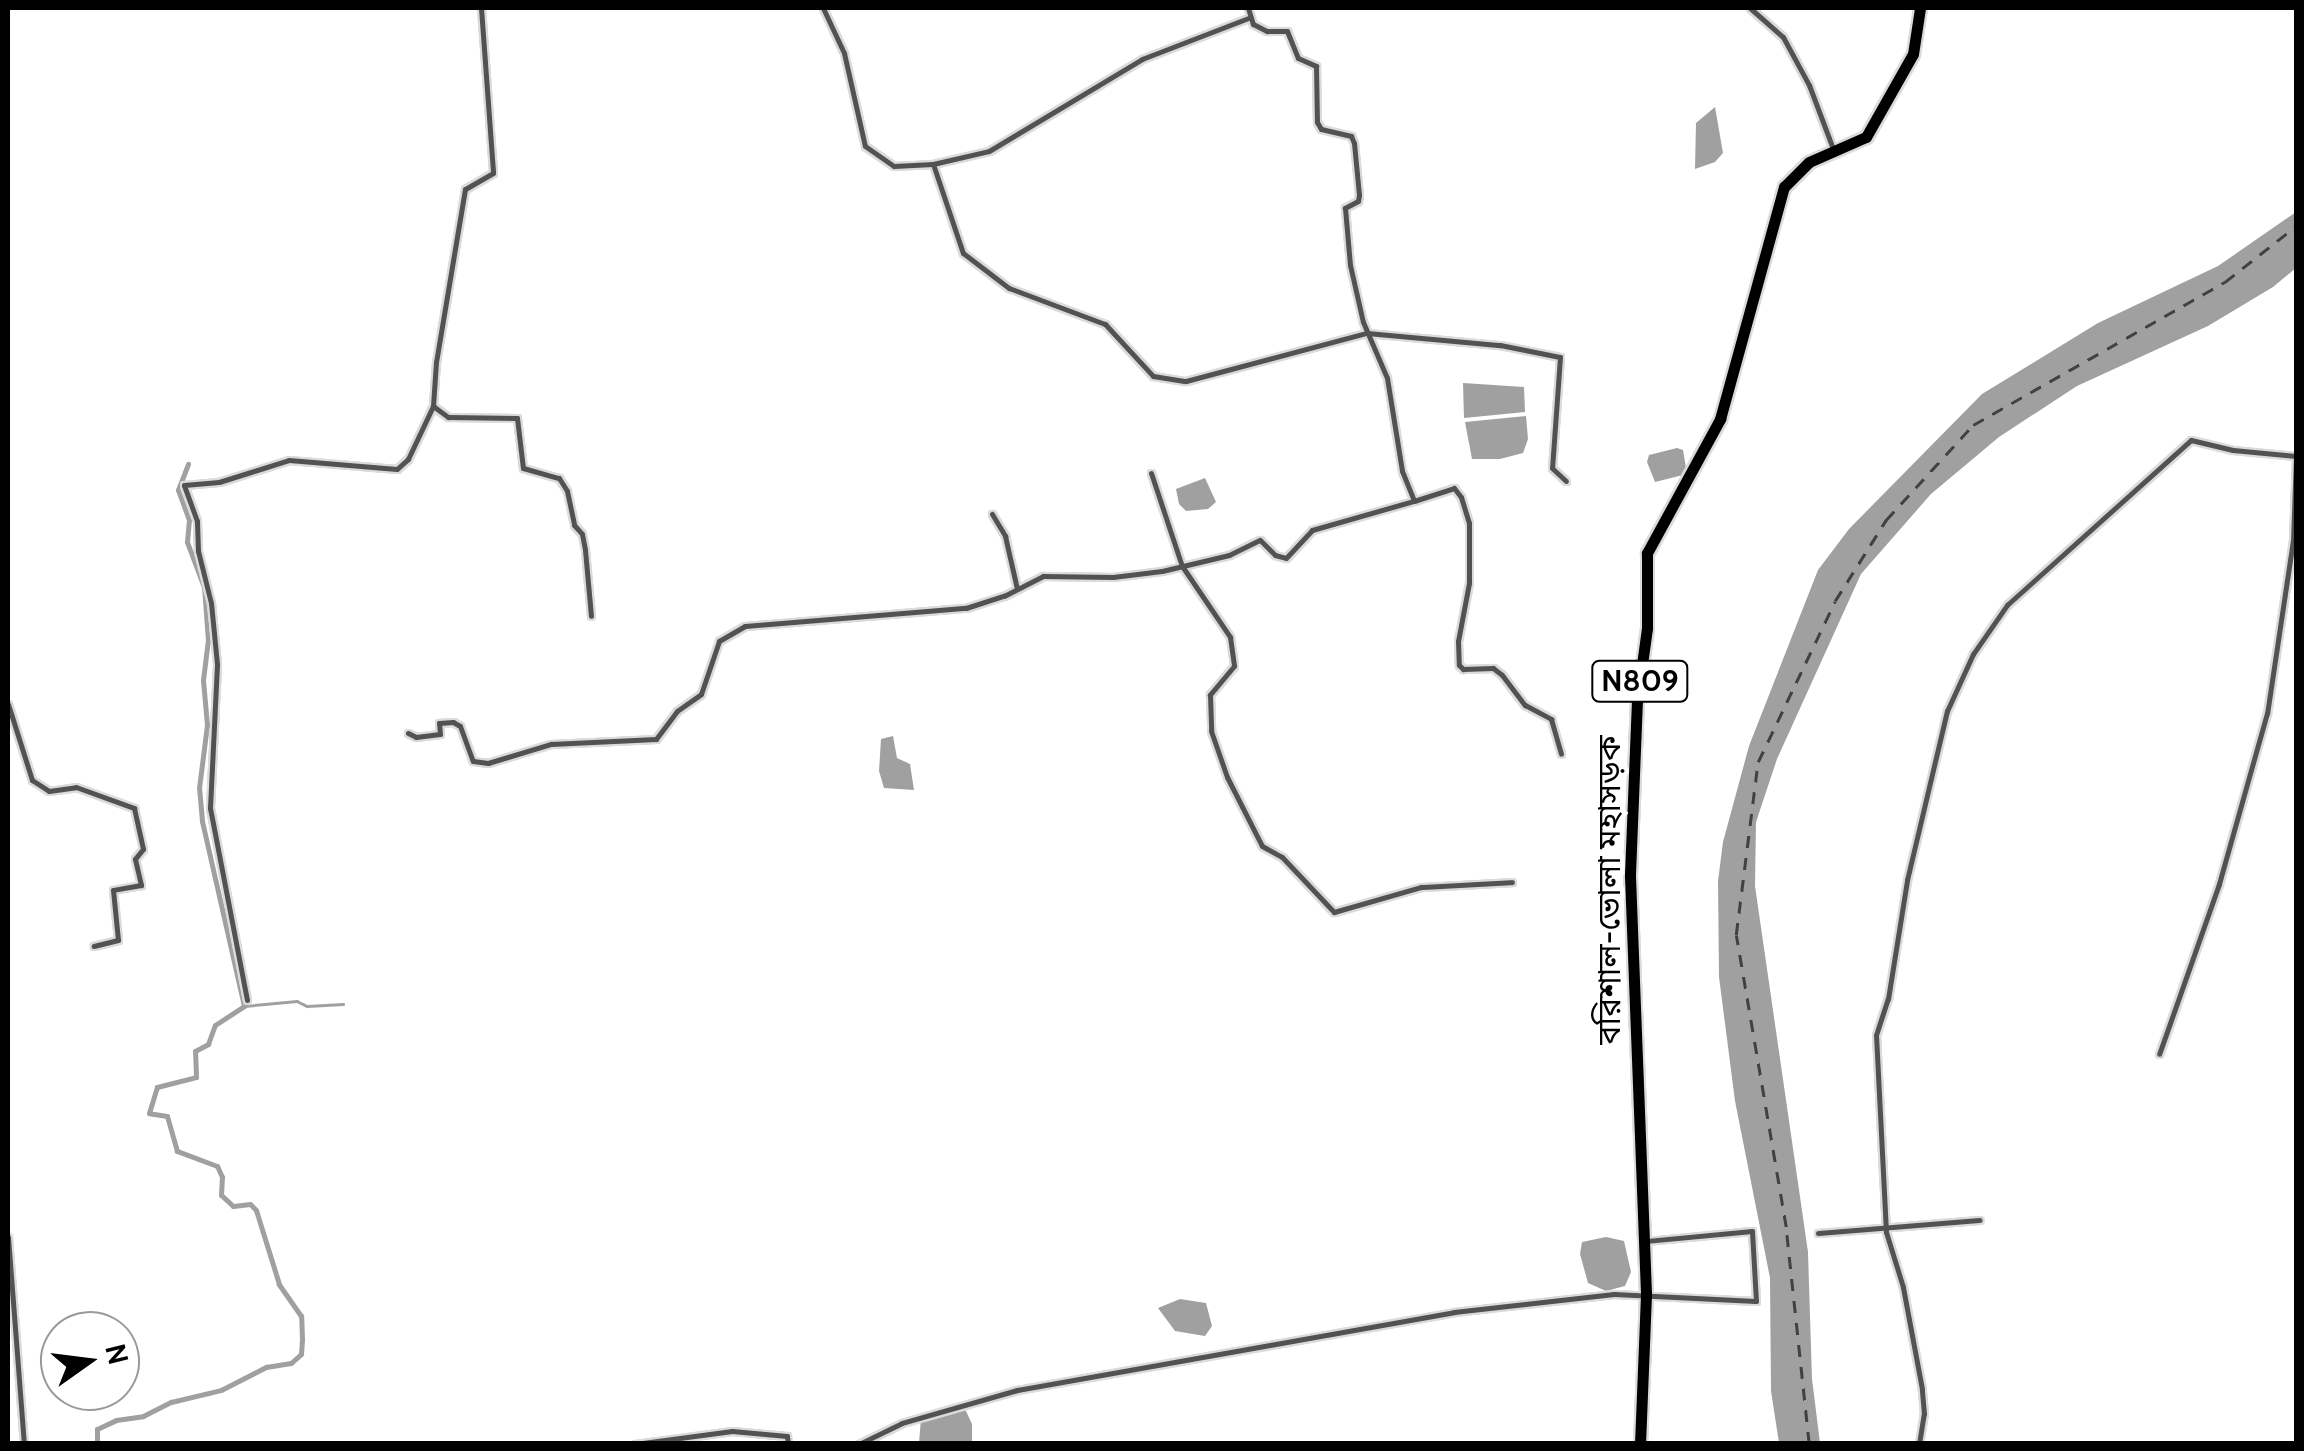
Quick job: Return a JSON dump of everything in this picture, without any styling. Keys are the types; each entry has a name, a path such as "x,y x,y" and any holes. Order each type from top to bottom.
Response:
{"highway":[{"name":"বরিশাল-ভোলা মহাসড়ক","path":"1640,1444 1646,1293 1630,874 1637,701 1647,628 1647,553 1720,420 1784,187 1796,170 1857,144 1876,121 1913,54 1920,8"}],"street":[{"path":"247,1000 210,808 217,664 210,604 198,551 197,521 184,486 218,482 289,460 398,469 408,460 433,406 436,362 465,189 474,180 493,174 482,8"},
{"path":"823,8 844,53 866,146 894,166 932,164 989,151 1142,59 1248,18"},
{"path":"1248,8 1248,18"},
{"path":"1750,8 1783,37 1809,84 1834,152"},
{"path":"1248,18 1266,31 1289,34 1298,58 1318,71 1314,106 1321,129 1352,136 1358,201 1345,208 1350,265 1368,333 1388,378 1394,433 1414,501"},
{"path":"932,164 963,254 1010,288 1105,324 1154,376 1186,381 1368,333 1500,345 1560,357 1552,468 1566,481"},
{"path":"433,406 448,416 517,418 523,468 560,478 567,490 574,524 582,534 585,550 590,616"},
{"path":"1920,1444 1924,1403 1903,1287 1886,1228 1876,1035 1888,998 1907,880 1947,711 1973,654 2007,606 2192,440 2233,450 2296,456 2293,540 2267,713 2219,884 2158,1054"},
{"path":"1151,473 1182,566 1230,637 1234,666 1210,694 1212,731 1227,777 1262,846 1282,856 1334,912 1421,887 1512,882"},
{"path":"408,733 416,737 440,734 440,723 453,722 460,726 473,761 488,762 551,744 656,740 677,712 701,694 719,641 744,626 847,614 908,615 966,608 1043,576 1112,577 1182,566 1229,555 1260,540 1286,558 1312,530 1454,488 1461,496 1472,538 1460,665 1464,669 1494,668 1502,675 1524,704 1551,720 1561,754"},
{"path":"992,514 1005,536 1017,590"},
{"path":"8,704 27,776 49,790 76,787 134,808 143,848 136,859 141,885 113,890 118,940 94,946"},
{"path":"1818,1233 1980,1220"},
{"path":"859,1444 902,1423 1016,1390 1454,1312 1590,1295 1646,1293 1756,1300 1752,1231 1644,1241"},
{"path":"8,1237 24,1444"},
{"path":"635,1444 732,1431 787,1436 788,1444"}],"shaded area":[{"path":"1715,107 1723,153 1715,162 1695,169 1696,123"},
{"path":"2296,212 2296,268 2273,287 2208,326 2077,386 1999,437 1931,494 1861,574 1777,759 1756,822 1755,886 1808,1252 1812,1379 1820,1443 1779,1443 1771,1391 1770,1278 1735,1101 1719,977 1718,881 1723,842 1749,746 1818,570 1849,529 1982,394 2098,323 2218,266"},
{"path":"1463,383 1524,387 1525,412 1464,418"},
{"path":"1526,416 1528,439 1523,453 1500,459 1472,459 1465,422"},
{"path":"1683,450 1687,474 1655,482 1647,462 1649,455"},
{"path":"1205,478 1216,502 1208,509 1186,511 1179,504 1176,489"},
{"path":"893,736 897,758 910,764 914,790 884,788 879,771 881,739"},
{"path":"1606,1237 1624,1241 1631,1272 1625,1286 1606,1291 1588,1283 1580,1254 1582,1242"},
{"path":"1180,1299 1206,1303 1212,1326 1205,1336 1175,1331 1158,1308"},
{"path":"965,1409 972,1424 972,1443 919,1443 921,1419"}],"waterway":[{"path":"97,1444 97,1429 116,1420 143,1416 171,1402 221,1390 266,1367 291,1363 301,1354 301,1316 279,1284 256,1210 250,1204 233,1206 221,1195 222,1177 217,1166 177,1151 167,1116 149,1113 157,1087 196,1077 195,1051 208,1044 215,1025 244,1006 202,821 199,788 207,725 203,680 208,641 204,587 187,542 189,520 178,490 188,464"},
{"path":"244,1006 297,1001 307,1006 343,1004"}],"ferry route":[{"path":"1809,1444 1786,1227 1736,935 1758,762 1835,601 1886,520 1973,425 2225,282 2296,226"}]}
